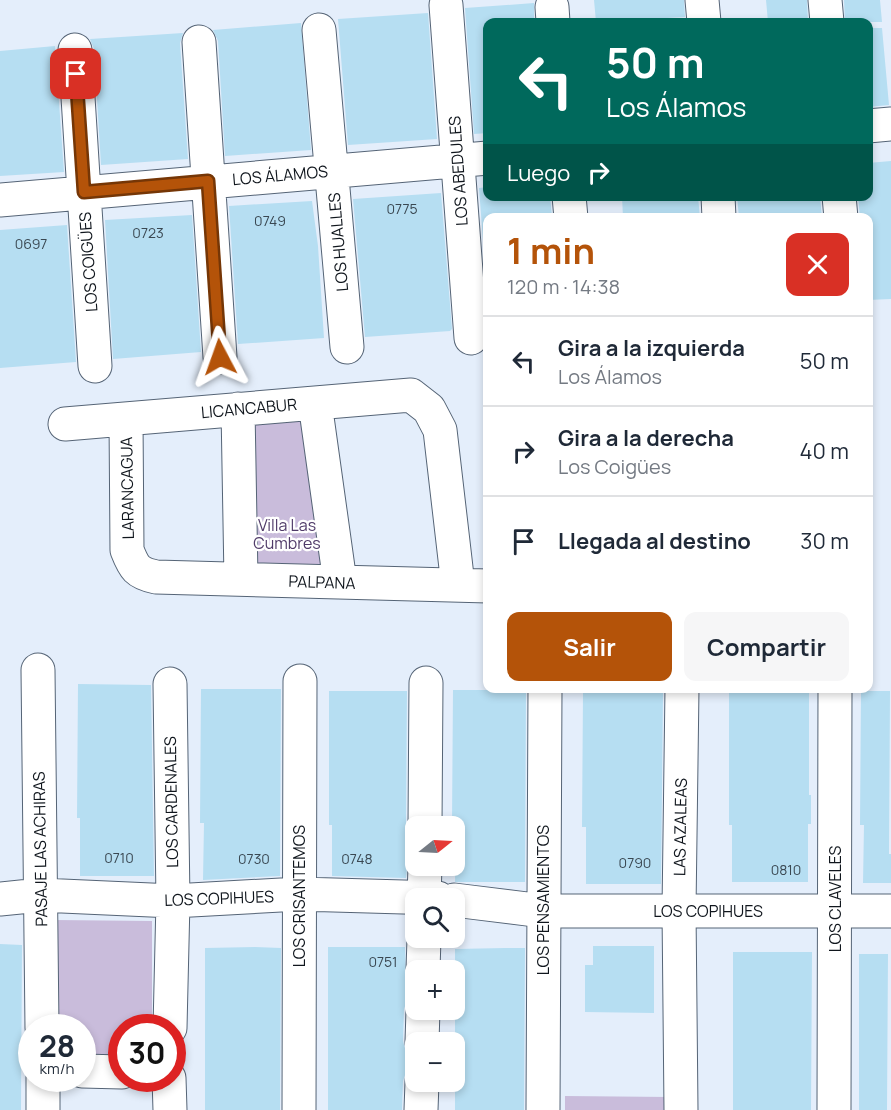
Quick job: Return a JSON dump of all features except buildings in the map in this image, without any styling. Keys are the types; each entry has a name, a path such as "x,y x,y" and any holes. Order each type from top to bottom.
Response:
{"street":[{"path":"702,0 704,18"},
{"path":"825,0 827,18"},
{"name":"LOS ABEDULES","path":"446,5 472,159 471,338"},
{"name":"LOS HUALLES","path":"319,30 347,347"},
{"path":"199,42 220,357"},
{"name":"LOS COIGÜES","path":"75,50 95,366"},
{"path":"873,126 891,124"},
{"name":"LOS ÁLAMOS","path":"0,200 472,159"},
{"name":"LICANCABUR","path":"65,424 411,395 429,409 440,430 473,586"},
{"path":"315,403 340,582"},
{"path":"238,409 241,579"},
{"name":"LARANCAGUA","path":"126,418 128,550 134,566 143,574 156,577"},
{"name":"PALPANA","path":"156,577 473,586"},
{"name":"PASAJE LAS ACHIRAS","path":"38,670 42,1014"},
{"name":"LOS CRISANTEMOS","path":"299,1110 300,681"},
{"path":"425,816 426,683"},
{"name":"LOS CARDENALES","path":"170,684 173,901 170,1014"},
{"name":"LOS PENSAMIENTOS","path":"543,1110 545,693"},
{"name":"LAS AZALEAS","path":"681,1110 679,910 682,693"},
{"name":"LOS CLAVELES","path":"834,1110 835,693"},
{"name":"LOS COPIHUES","path":"0,900 40,896 173,901 299,894 405,892"},
{"name":"LOS COPIHUES","path":"465,898 543,911 891,911"},
{"path":"43,1092 44,1110"},
{"path":"169,1092 170,1110"},
{"path":"421,1110 422,1092"}],"green space":[{"name":"Villa Las Cumbres","path":"308,412 331,574 250,572 247,416"},
{"path":"54,920 152,921 152,1014 108,1014 108,1076 96,1075 96,1014 40,1014"},
{"path":"565,1096 670,1097 670,1110 565,1110"}],"route":[{"path":"76,74 84,192 208,181 220,357"}]}
